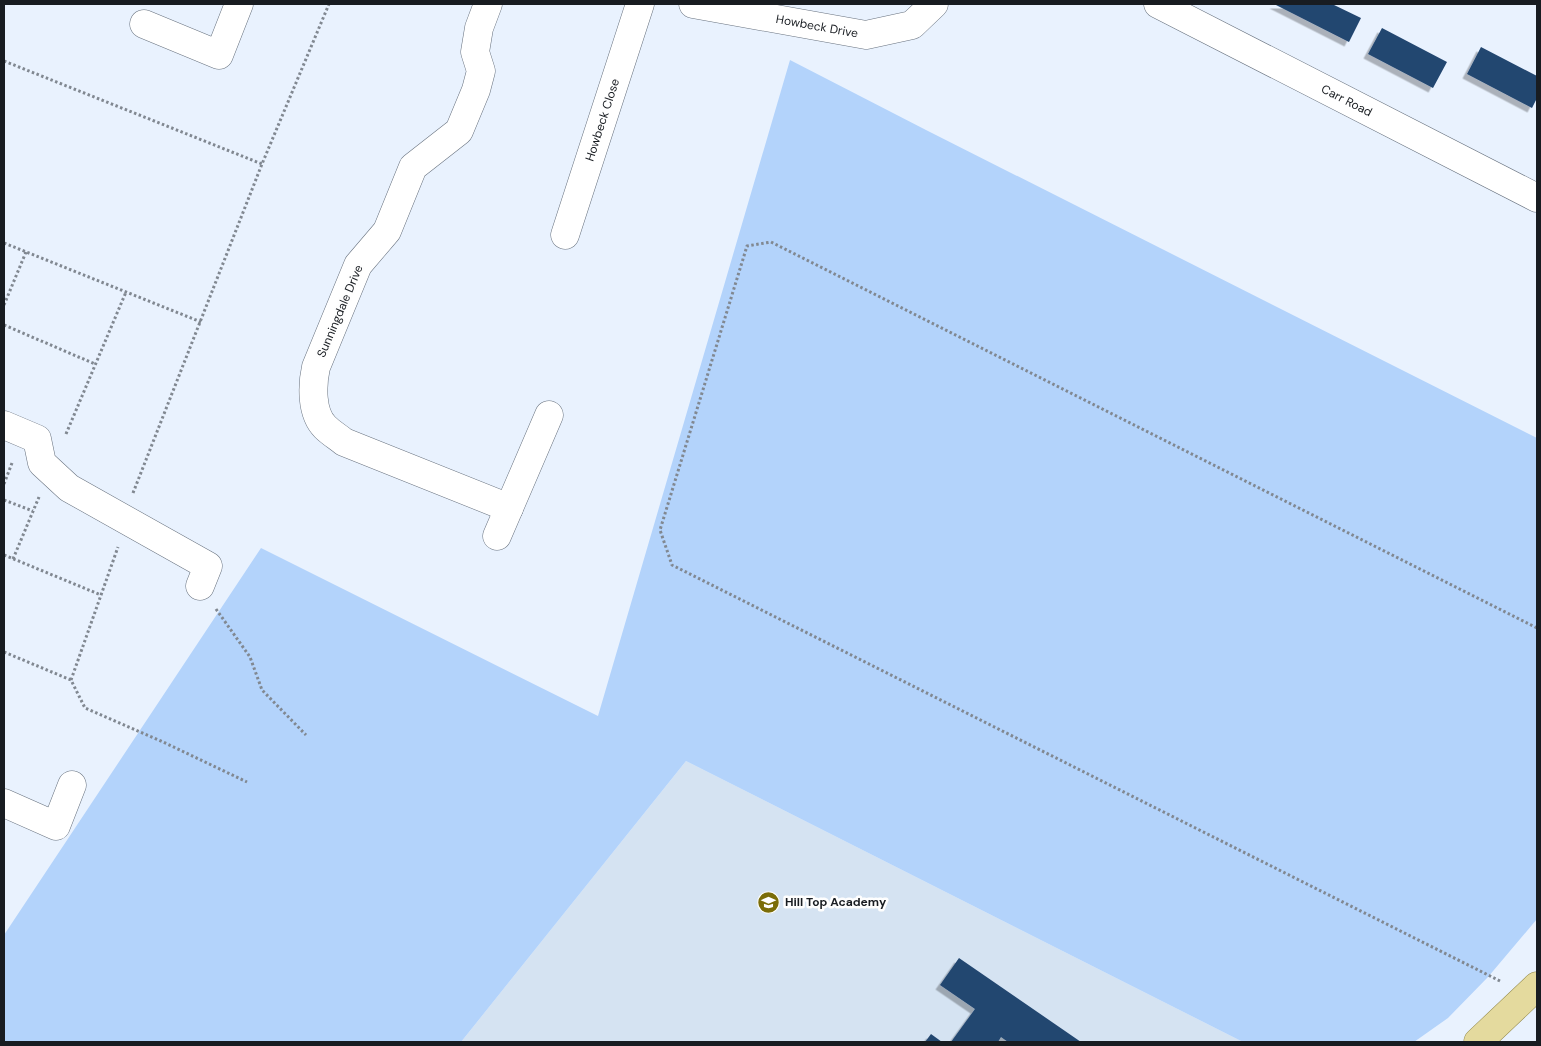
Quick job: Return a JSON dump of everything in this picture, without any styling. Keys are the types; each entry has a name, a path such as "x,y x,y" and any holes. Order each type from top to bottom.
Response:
{"main road":[{"path":"1478,1042 1533,991"}],"street":[{"path":"144,24 219,55 239,4"},
{"name":"Sunningdale Drive","path":"488,4 479,28 475,52 481,72 476,90 459,131 413,167 387,231 358,265 316,367 313,382 316,411 324,426 344,442 509,508"},
{"name":"Howbeck Close","path":"565,235 640,4"},
{"name":"Howbeck Drive","path":"693,4 866,35 912,25 934,4"},
{"name":"Carr Road","path":"1158,4 1537,198"},
{"path":"497,536 549,415"},
{"path":"4,425 37,440 42,463 69,488 208,566 200,586"},
{"path":"4,803 56,826 72,785"}],"path":[{"path":"71,680 120,540 123,518 262,164 329,4"},
{"path":"4,63 262,164"},
{"path":"1533,991 672,565 660,530 747,246 771,242 1537,628"},
{"path":"4,243 200,322"},
{"path":"4,305 26,252"},
{"path":"13,559 126,292"},
{"path":"4,324 95,364"},
{"path":"4,500 33,511"},
{"path":"4,555 101,595"},
{"path":"200,586 250,657 262,690 306,735"},
{"path":"4,652 71,680 85,708 161,741 247,782"}],"shaded area":[{"path":"790,60 1537,438 1537,919 1488,977 1448,1018 1414,1042 1243,1042 686,761 461,1042 4,1042 4,935 261,548 598,716"},
{"name":"Hill Top Academy","path":"686,761 1243,1042 461,1042"}],"building":[{"path":"1274,4 1332,4 1361,18 1349,42"},
{"path":"1382,28 1447,62 1433,88 1368,54"},
{"path":"1481,47 1537,76 1537,98 1532,108 1467,74"},
{"path":"959,958 1081,1042 1008,1042 1001,1037 998,1042 951,1042 975,1009 940,985"},
{"path":"931,1034 942,1042 925,1042"}],"place":[{"name":"Hill Top Academy","path":"769,902"}]}
